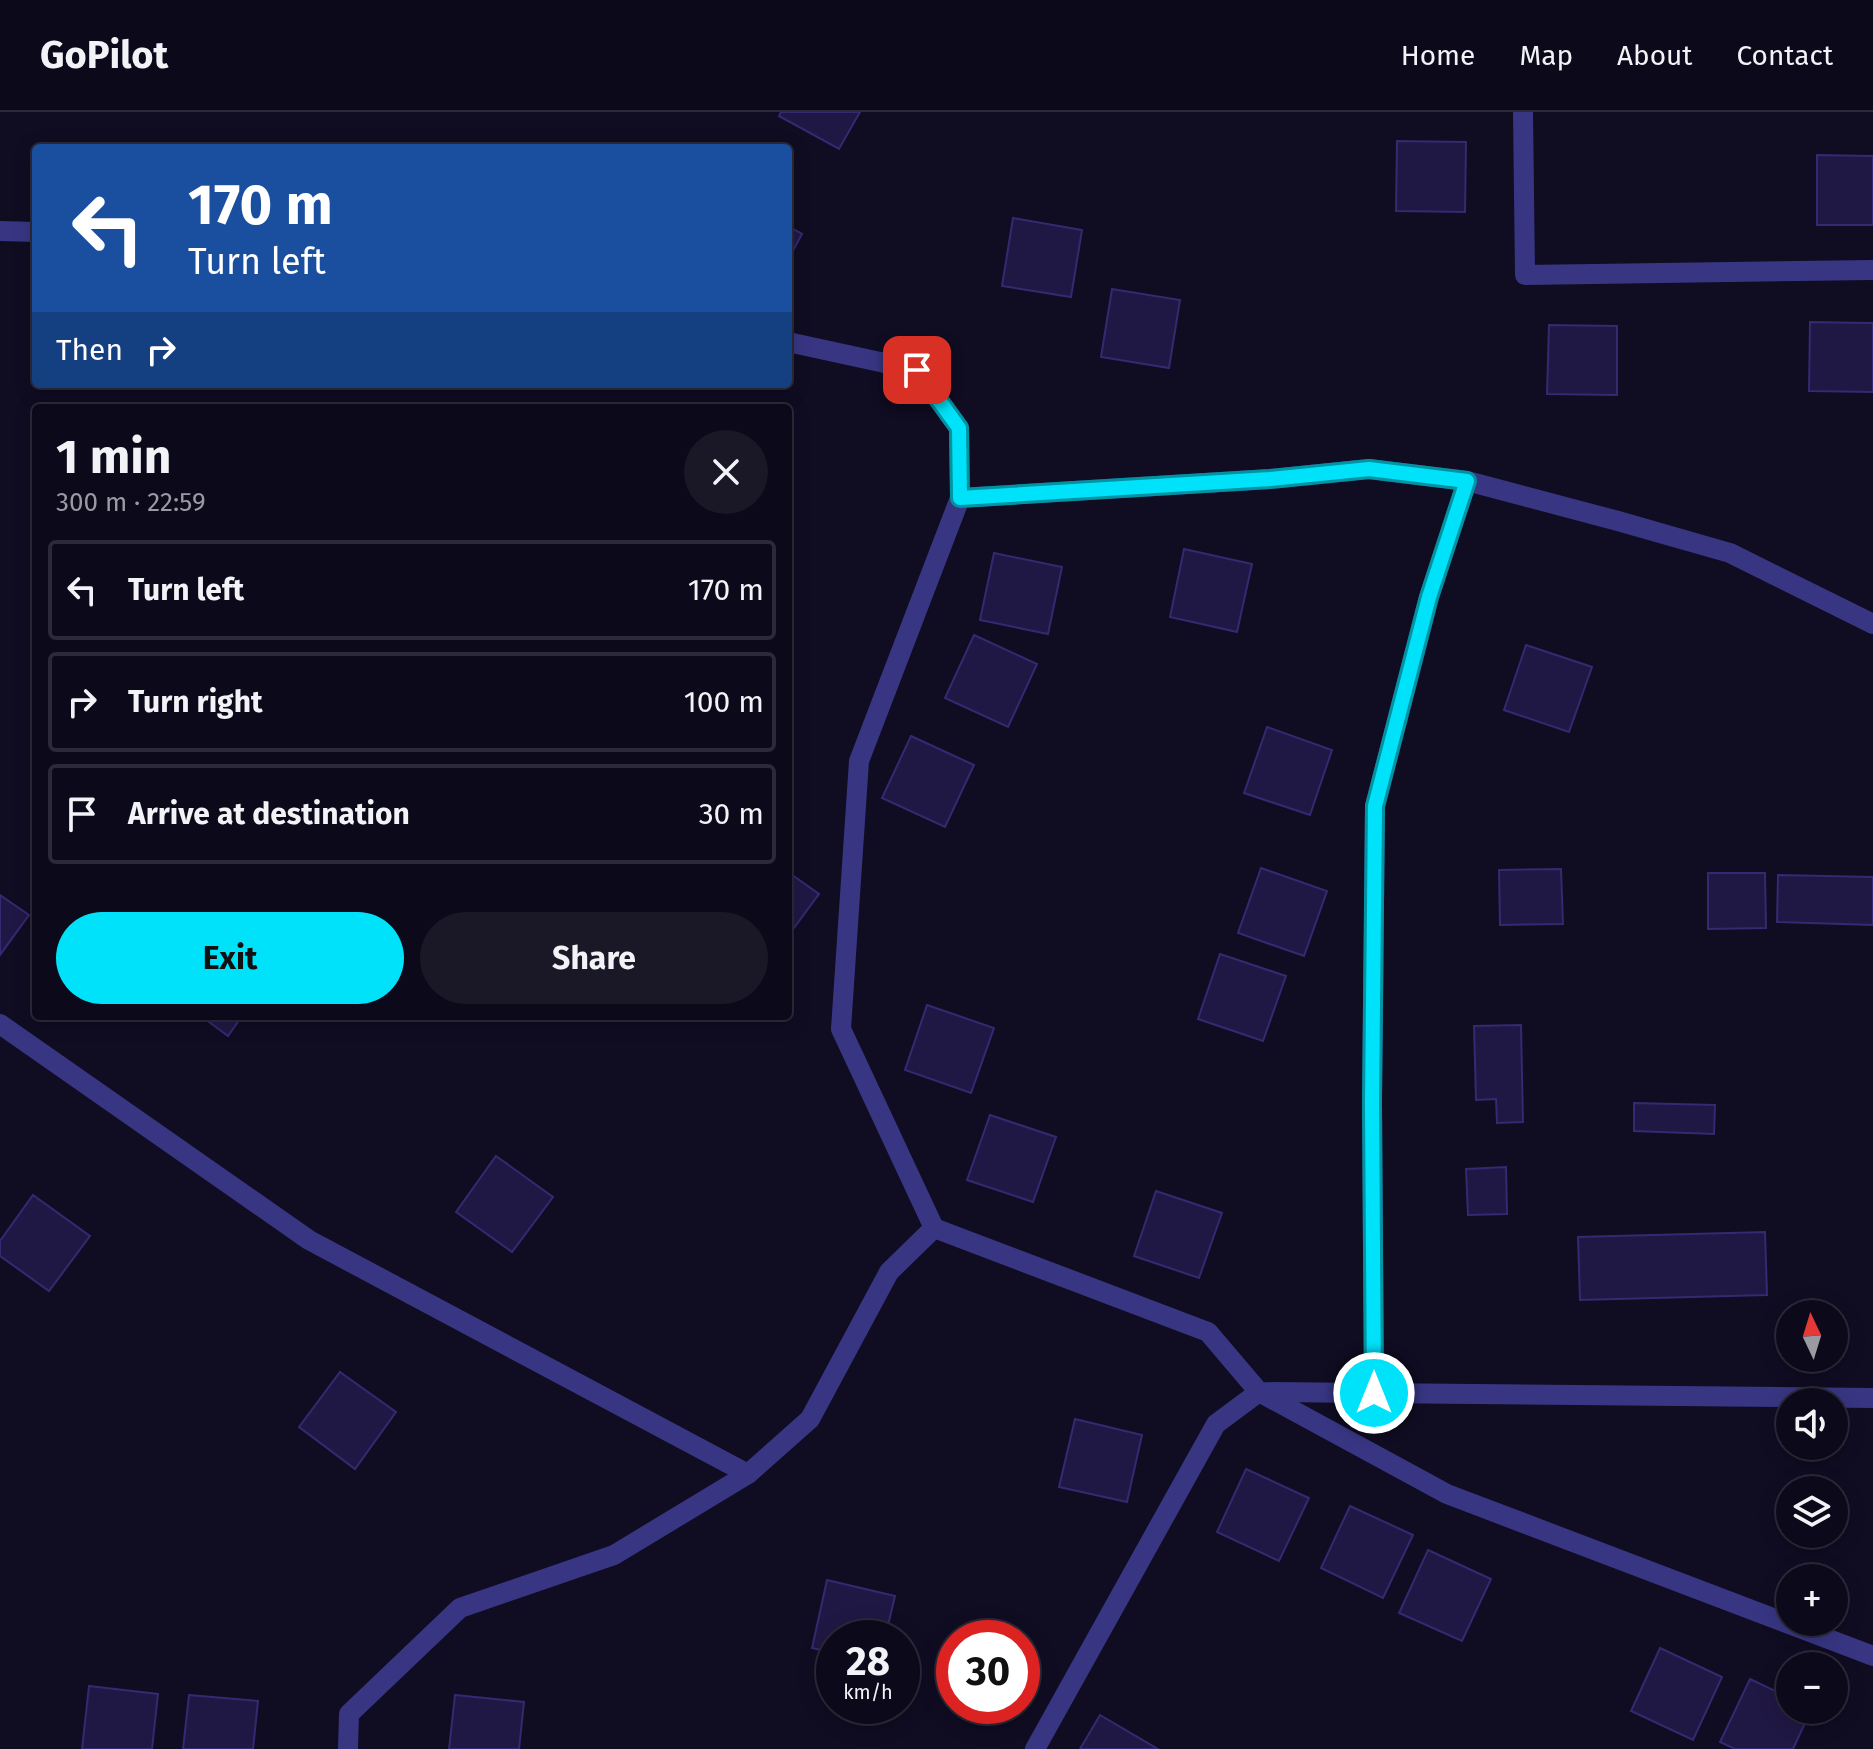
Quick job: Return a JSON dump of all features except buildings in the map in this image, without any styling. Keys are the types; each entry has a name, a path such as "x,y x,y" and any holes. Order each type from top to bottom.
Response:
{"street":[{"path":"1523,112 1525,275 1873,270"},
{"path":"0,231 32,232"},
{"path":"792,343 917,370 959,428 960,498 859,761 841,1029 934,1228 1208,1332 1259,1392 1447,1494 1873,1656"},
{"path":"960,498 1270,479 1369,469 1467,481 1730,553 1873,624"},
{"path":"1374,1393 1372,1103 1375,806 1429,597 1467,481"},
{"path":"0,1024 309,1240 748,1474"},
{"path":"348,1749 349,1714 460,1608 614,1555 748,1474 810,1419 889,1272 934,1228"},
{"path":"1035,1749 1216,1424 1259,1392 1873,1398"}],"route":[{"path":"917,370 959,428 960,498 1270,479 1369,469 1467,481 1429,597 1375,806 1372,1103 1374,1393"}]}
